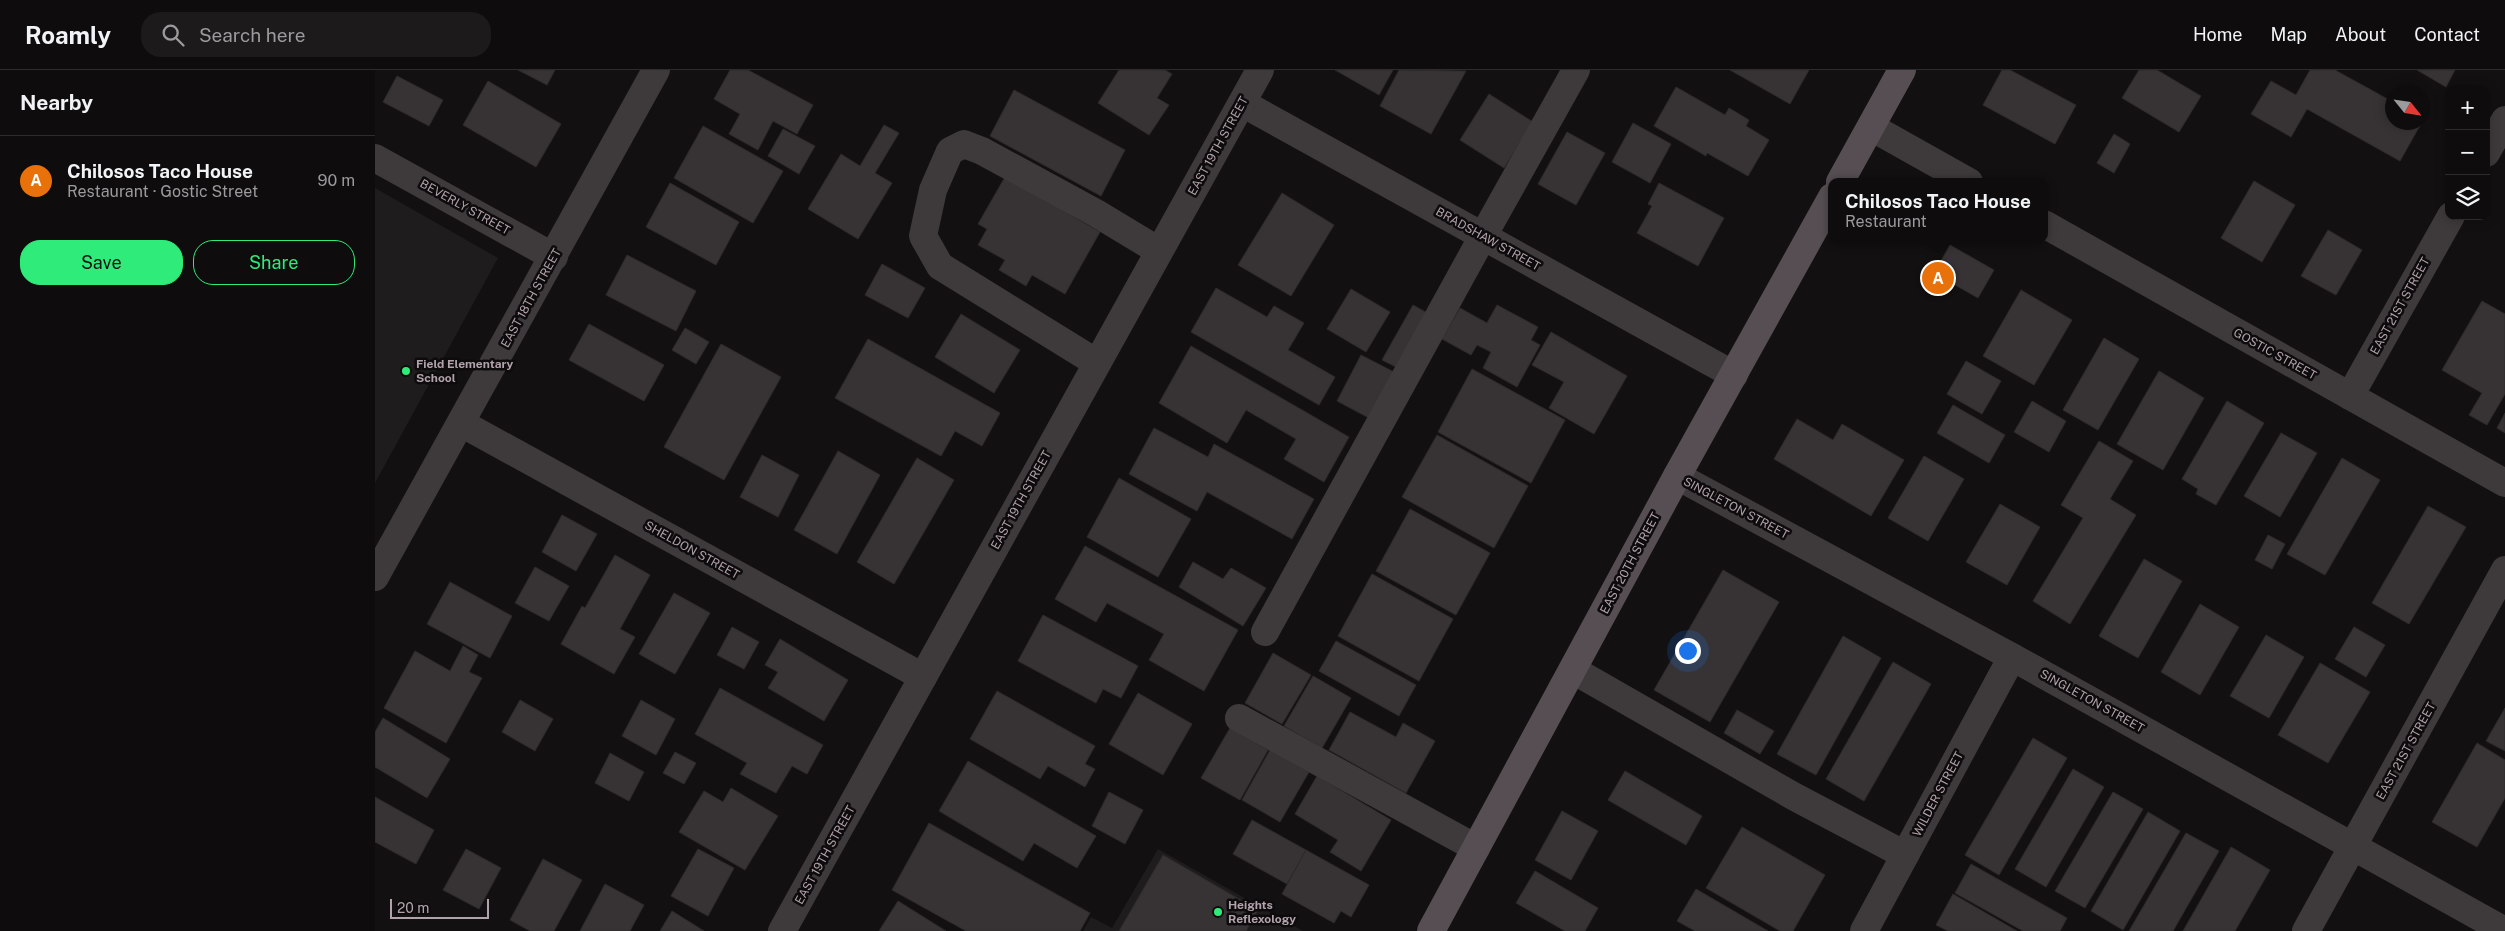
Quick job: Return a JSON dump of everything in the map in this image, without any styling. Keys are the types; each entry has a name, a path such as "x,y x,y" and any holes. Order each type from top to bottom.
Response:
{"main road":[{"path":"1842,178 1902,70"},
{"name":"EAST 20TH STREET","path":"1431,931 1677,476 1828,204"}],"street":[{"name":"EAST 18TH STREET","path":"375,577 656,70"},
{"name":"EAST 19TH STREET","path":"782,931 1260,70"},
{"path":"1265,632 1576,70"},
{"name":"BRADSHAW STREET","path":"1241,103 1734,375"},
{"path":"2490,146 2505,120"},
{"path":"1871,126 1962,178"},
{"path":"1097,363 939,266 923,236 933,190 950,151 964,144 982,150 1096,213 1159,251"},
{"name":"BEVERLY STREET","path":"375,158 554,257"},
{"name":"EAST 21ST STREET","path":"2350,396 2449,220"},
{"name":"GOSTIC STREET","path":"2048,226 2505,483"},
{"name":"SHELDON STREET","path":"461,423 923,677"},
{"name":"SINGLETON STREET","path":"1677,476 2012,657 2505,931"},
{"name":"EAST 21ST STREET","path":"2305,931 2505,570"},
{"name":"WILDER STREET","path":"1864,931 2012,657"},
{"path":"1573,670 1795,797 1905,855"},
{"path":"1239,718 1476,848"}],"shaded area":[{"name":"Field Elementary School","path":"375,188 498,258 375,483"},
{"path":"1158,849 1303,931 1083,931 1091,917 1112,928"}],"building":[{"path":"518,70 555,70 547,85"},
{"path":"730,70 748,70 813,105 797,134 773,121 758,150 729,134 740,114 714,99"},
{"path":"1119,70 1165,70 1172,74 1157,98 1169,105 1149,135 1098,103"},
{"path":"1335,70 1393,70 1379,95"},
{"path":"1399,70 1466,71 1431,134 1380,106"},
{"path":"1730,70 1809,70 1790,104"},
{"path":"2002,70 2010,70 2076,105 2055,144 1983,105"},
{"path":"2139,70 2157,70 2201,96 2179,132 2122,98"},
{"path":"2310,70 2335,70 2385,98 2385,130 2417,130 2400,161 2307,109 2291,137 2251,114 2271,81 2296,95"},
{"path":"2417,70 2455,70 2445,86"},
{"path":"397,76 443,100 429,126 383,102"},
{"path":"488,81 561,124 536,167 463,125"},
{"path":"1676,87 1725,115 1729,108 1749,120 1746,126 1769,140 1748,176 1707,153 1706,156 1654,126"},
{"path":"1014,90 1125,150 1101,196 990,136"},
{"path":"1489,94 1533,122 1504,168 1460,140"},
{"path":"1633,123 1671,144 1650,183 1612,162"},
{"path":"884,125 899,133 875,173 892,183 858,239 808,209 841,154 860,166"},
{"path":"703,126 783,171 753,223 674,178"},
{"path":"783,129 815,146 799,174 768,156"},
{"path":"1567,132 1605,153 1576,205 1538,184"},
{"path":"2114,134 2130,144 2114,173 2097,163"},
{"path":"1005,177 1100,232 1065,294 1032,275 1026,286 999,270 1005,260 978,245 987,229 978,224"},
{"path":"2254,181 2295,205 2262,262 2221,238"},
{"path":"670,183 739,222 716,265 646,227"},
{"path":"1659,183 1724,218 1698,266 1637,233 1652,206 1648,204"},
{"path":"1282,193 1334,225 1291,296 1238,265"},
{"path":"2328,230 2362,250 2336,295 2301,276"},
{"path":"1950,245 1994,270 1978,298 1934,273"},
{"path":"627,255 696,291 676,331 606,295"},
{"path":"882,264 925,288 908,318 865,295"},
{"path":"1216,288 1267,317 1274,306 1304,323 1288,350 1335,377 1319,405 1191,332"},
{"path":"1351,289 1390,312 1366,352 1327,329"},
{"path":"2021,290 2072,320 2034,385 1983,356"},
{"path":"2482,301 2505,314 2505,394 2487,425 2469,415 2482,393 2442,370"},
{"path":"1413,305 1431,315 1400,369 1382,360"},
{"path":"1497,305 1538,327 1531,340 1540,345 1517,387 1483,368 1491,352 1477,345 1471,355 1442,339 1460,308 1487,323"},
{"path":"961,314 1020,350 994,393 935,357"},
{"path":"589,324 664,365 644,401 569,360"},
{"path":"685,328 709,342 696,364 672,350"},
{"path":"1551,332 1627,376 1594,434 1549,408 1564,382 1532,365"},
{"path":"2104,338 2139,359 2098,430 2063,410"},
{"path":"868,339 1000,413 982,446 955,431 941,456 835,398"},
{"path":"721,344 781,377 724,480 664,447"},
{"path":"1191,346 1349,437 1324,482 1284,459 1296,439 1246,410 1227,443 1159,403"},
{"path":"1361,355 1394,372 1369,418 1337,401"},
{"path":"1966,361 2001,381 1982,414 1947,394"},
{"path":"1472,369 1565,420 1531,483 1438,432"},
{"path":"2159,371 2204,398 2163,470 2117,444"},
{"path":"2032,401 2066,421 2049,452 2014,432"},
{"path":"2227,401 2264,423 2216,505 2196,494 2198,489 2182,479"},
{"path":"1953,405 2005,435 1989,463 1937,433"},
{"path":"2505,413 2505,433 2497,428"},
{"path":"1797,419 1833,440 1842,424 1904,460 1871,516 1774,459"},
{"path":"1154,428 1208,457 1214,444 1314,499 1292,539 1207,492 1197,511 1129,474"},
{"path":"2281,433 2317,453 2280,517 2244,496"},
{"path":"1437,435 1528,486 1494,548 1402,497"},
{"path":"2099,441 2133,461 2110,499 2136,515 2070,624 2033,601 2083,518 2061,505"},
{"path":"838,451 880,475 837,554 794,530"},
{"path":"762,455 799,475 778,517 740,497"},
{"path":"1924,456 1964,479 1928,541 1888,518"},
{"path":"917,458 954,480 894,584 857,562"},
{"path":"2342,458 2380,480 2325,575 2287,554"},
{"path":"1119,478 1191,519 1158,577 1087,537"},
{"path":"2000,504 2040,527 2007,585 1966,562"},
{"path":"2428,506 2466,527 2409,624 2372,603"},
{"path":"1410,509 1490,553 1456,615 1376,571"},
{"path":"562,515 597,534 576,571 542,552"},
{"path":"2268,535 2285,544 2272,569 2255,560"},
{"path":"1085,546 1238,630 1204,691 1149,660 1164,634 1107,603 1096,622 1055,599"},
{"path":"615,555 650,575 620,629 635,637 614,674 561,644 582,606 585,608"},
{"path":"2144,559 2182,581 2138,658 2099,636"},
{"path":"1193,562 1223,579 1231,568 1266,588 1243,626 1179,587"},
{"path":"535,567 569,586 549,621 515,603"},
{"path":"1723,570 1779,602 1710,722 1654,690"},
{"path":"1372,574 1453,619 1419,681 1338,636"},
{"path":"450,582 512,616 490,658 427,624"},
{"path":"674,593 710,613 675,674 639,654"},
{"path":"2200,604 2239,627 2200,695 2161,672"},
{"path":"1043,615 1138,666 1121,698 1103,689 1096,703 1018,661"},
{"path":"732,627 759,642 744,669 717,655"},
{"path":"2354,627 2385,645 2366,677 2335,659"},
{"path":"2266,635 2304,657 2269,718 2230,696"},
{"path":"1843,636 1881,658 1816,775 1777,754"},
{"path":"780,639 848,680 824,721 768,688 778,672 765,665"},
{"path":"1336,641 1416,685 1399,716 1319,671"},
{"path":"463,646 478,655 469,672 482,678 446,743 384,708 415,651 450,671"},
{"path":"1273,653 1311,675 1282,724 1245,703"},
{"path":"1893,662 1931,684 1864,801 1826,779"},
{"path":"2320,663 2370,692 2328,763 2278,735"},
{"path":"1313,676 1351,698 1322,748 1284,726"},
{"path":"720,688 823,745 807,774 792,766 776,793 740,774 747,763 695,734"},
{"path":"997,691 1095,746 1085,764 1095,769 1085,787 1048,766 1040,779 970,739"},
{"path":"1138,693 1192,724 1163,775 1109,744"},
{"path":"520,700 553,719 535,751 502,732"},
{"path":"641,700 675,719 656,755 622,736"},
{"path":"2505,708 2505,751 2486,741"},
{"path":"1737,710 1774,731 1760,754 1724,733"},
{"path":"1350,712 1396,737 1403,723 1435,741 1406,793 1329,750"},
{"path":"383,718 450,759 427,798 375,767 375,732"},
{"path":"1230,728 1268,750 1240,800 1201,778"},
{"path":"2033,738 2067,758 1999,875 1965,855"},
{"path":"2477,743 2505,760 2505,798 2477,847 2432,822"},
{"path":"1270,750 1309,772 1280,822 1242,800"},
{"path":"675,752 696,763 684,784 663,773"},
{"path":"610,753 644,772 629,801 595,783"},
{"path":"968,761 1096,836 1077,868 1034,843 1023,861 939,811"},
{"path":"2073,769 2104,787 2046,887 2015,869"},
{"path":"1625,771 1702,816 1686,845 1608,800"},
{"path":"1317,776 1391,820 1361,871 1330,852 1338,840 1295,814"},
{"path":"731,788 778,816 745,870 679,832 704,791 723,802"},
{"path":"1109,792 1143,810 1125,844 1092,826"},
{"path":"2113,792 2143,809 2085,908 2055,891"},
{"path":"375,797 434,830 416,864 375,842"},
{"path":"1562,811 1598,831 1571,880 1535,860"},
{"path":"2148,812 2180,831 2123,930 2091,911"},
{"path":"1252,820 1306,850 1287,884 1233,854"},
{"path":"929,823 1090,913 1080,931 966,931 892,890"},
{"path":"1742,827 1825,875 1793,931 1780,931 1706,888"},
{"path":"2186,833 2219,851 2173,931 2129,931"},
{"path":"2231,847 2270,870 2235,931 2183,931"},
{"path":"466,849 501,868 479,909 443,890"},
{"path":"698,849 734,868 708,916 671,896"},
{"path":"1306,850 1369,885 1351,917 1341,911 1334,923 1282,894"},
{"path":"1163,855 1258,910 1246,931 1119,931"},
{"path":"543,859 582,880 554,931 530,931 510,920"},
{"path":"1971,864 2067,918 2060,931 2023,931 1955,893"},
{"path":"1535,871 1598,908 1585,931 1565,931 1516,903"},
{"path":"605,884 644,905 630,931 580,931"},
{"path":"1696,889 1768,931 1695,931 1677,921"},
{"path":"1953,894 2017,931 1948,931 1936,925"},
{"path":"898,901 946,931 879,931"},
{"path":"672,911 704,931 660,931"}],"place":[{"name":"Chilosos Taco House","path":"1938,278"},
{"name":"Field Elementary School","path":"406,371"},
{"name":"Heights Reflexology","path":"1218,912"}]}
